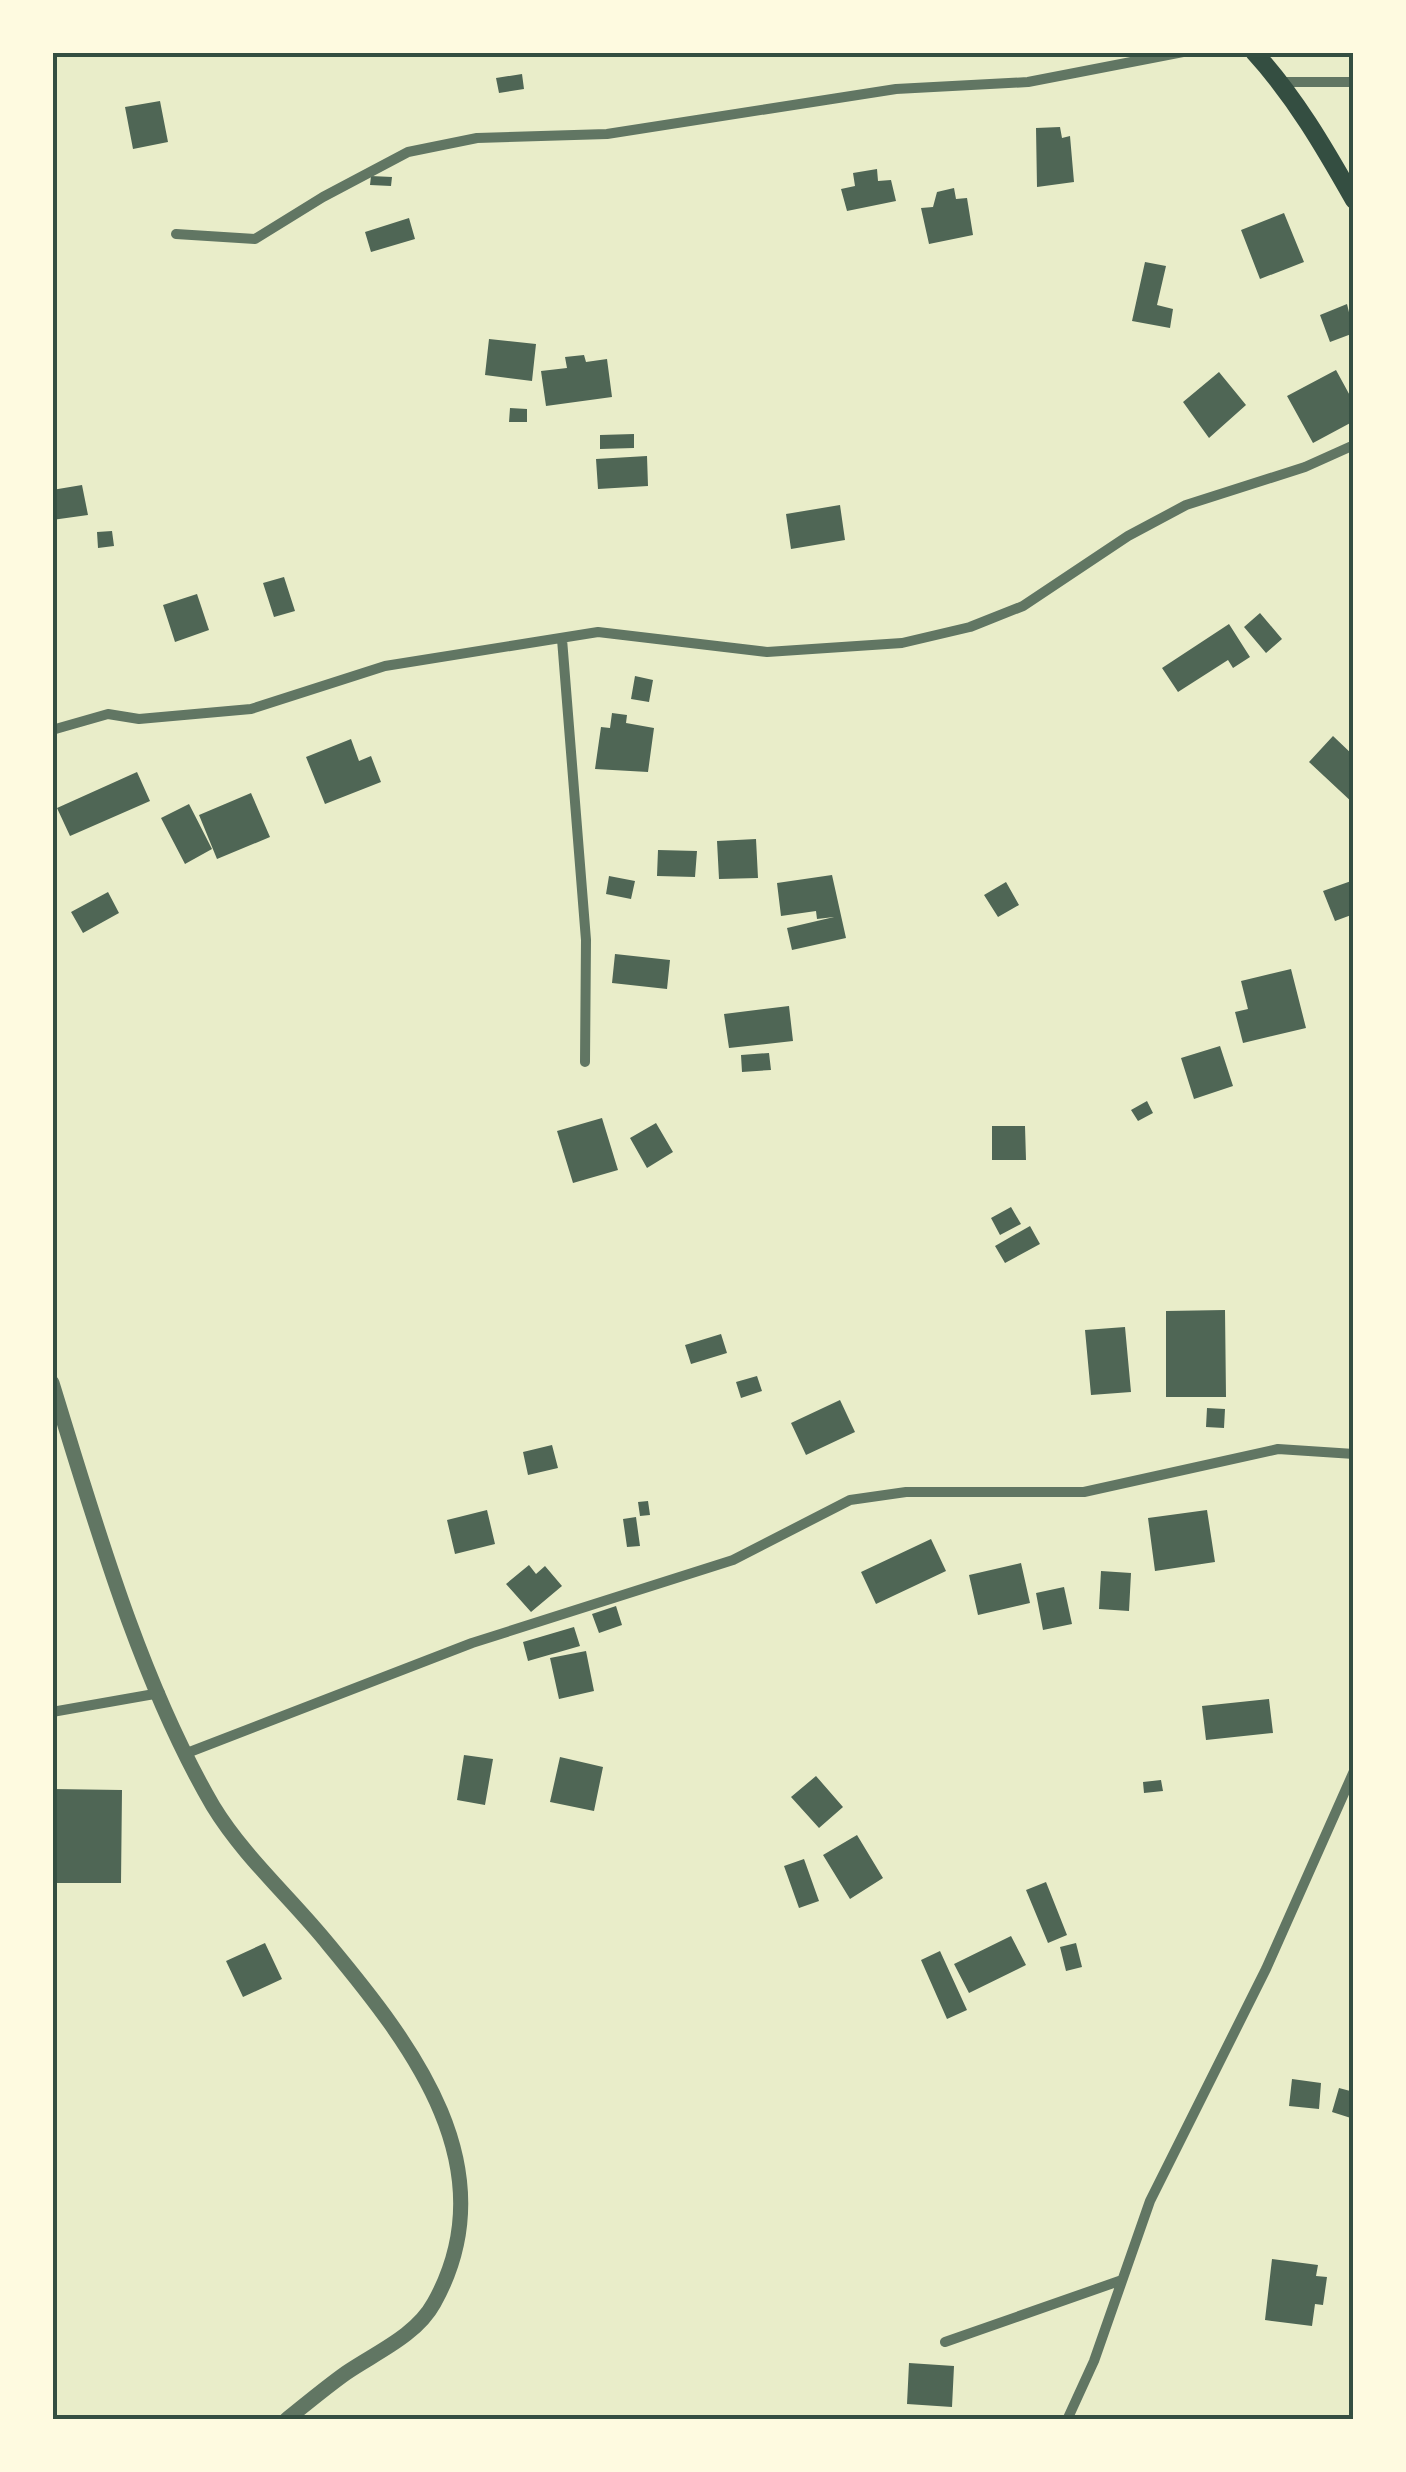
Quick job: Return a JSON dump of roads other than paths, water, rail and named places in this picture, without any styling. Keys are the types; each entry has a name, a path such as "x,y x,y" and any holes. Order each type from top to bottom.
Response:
{"main road":[{"path":"1254,52 1281,82 1354,200"}],"street":[{"path":"176,234 255,239 408,152 477,138 607,134 896,90 1028,82 1183,52"},
{"path":"1281,82 1354,82"},
{"path":"52,730 108,714 138,719 251,708 385,666 439,654 503,650 598,632 768,652 902,643 970,627 1023,606 1128,536 1186,505 1305,466 1354,445"},
{"path":"562,639 586,940 585,1062"},
{"path":"52,1383 91,1509 161,1693 214,1808 330,1946 439,2098 454,2141 462,2192 454,2246 433,2304 398,2341 286,2420"},
{"path":"187,1752 472,1643 732,1560 850,1500 906,1492 1084,1492 1278,1449 1354,1454"},
{"path":"52,1712 161,1693"},
{"path":"1068,2420 1150,2201 1266,1969 1354,1771"},
{"path":"945,2342 1122,2280"}]}
